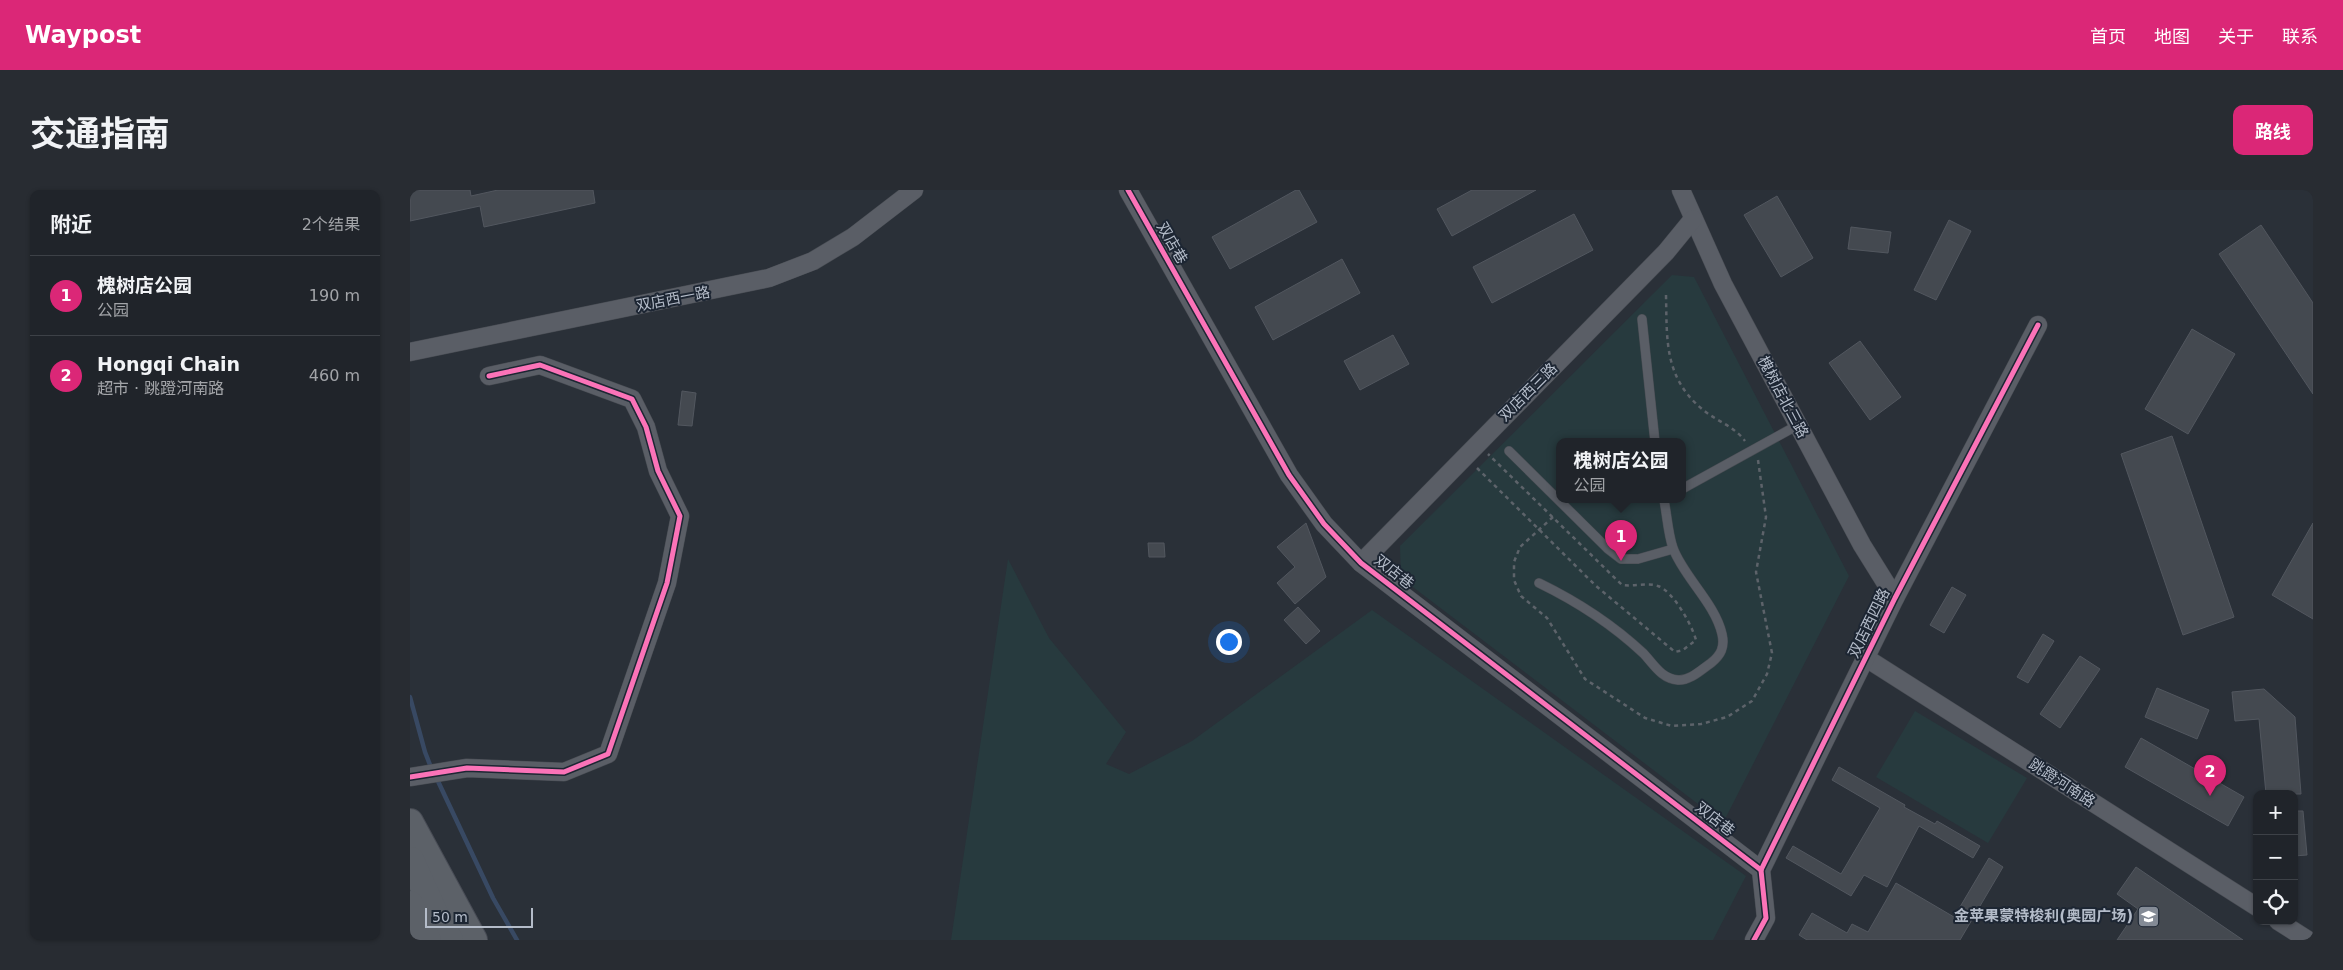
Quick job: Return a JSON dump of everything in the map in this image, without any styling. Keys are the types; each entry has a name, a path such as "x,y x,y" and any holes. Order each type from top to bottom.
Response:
{"main road":[{"path":"411,838 434,912 450,940"},
{"path":"411,838 474,940"},
{"path":"410,904 428,940"}],"street":[{"name":"双店西一路","path":"410,352 769,278 813,261 853,237 914,190"},
{"name":"双店巷","path":"1128,190 1289,475 1324,524 1361,563 1761,870"},
{"name":"槐树店北三路","path":"1681,190 1723,284 1862,545 1895,598"},
{"name":"双店西三路","path":"1361,563 1666,252 1693,219"},
{"name":"双店西四路","path":"1761,870 1895,598 2038,325"},
{"path":"426,774 468,768 564,772 608,754 667,583 680,516 658,471 646,428 632,399 540,365 489,376"},
{"name":"跳蹬河南路","path":"1866,658 2253,905"},
{"path":"1754,940 1766,918 1761,870"},
{"path":"2284,925 2308,940"}],"lane":[{"path":"1642,319 1655,438"},
{"path":"1686,487 1798,425"},
{"path":"1509,451 1556,498"},
{"path":"1562,503 1608,549 1621,559 1638,559 1673,549"},
{"path":"1539,583 1558,592 1599,619 1643,654 1667,678 1679,680 1691,677 1719,657 1723,648 1722,634 1717,618 1673,549 1665,503"}],"path":[{"path":"1465,456 1596,586 1675,652 1691,646 1696,640 1694,633 1681,609 1665,589 1656,585 1622,585 1478,443"}],"green space":[{"path":"1672,275 1694,277 1849,576 1723,823 1401,578 1400,546"},
{"path":"1008,559 1049,638 1126,732 1106,764 1129,774 1192,741 1372,610 1746,876 1713,940 951,940"},
{"path":"1915,711 2027,778 1988,843 1876,777"}],"building":[{"path":"410,190 470,190 471,196 498,190 593,190 595,203 484,227 480,206 410,221"},
{"path":"1299,190 1317,222 1230,269 1212,237"},
{"path":"1472,190 1536,190 1452,236 1437,209"},
{"path":"1777,196 1813,258 1781,277 1744,215"},
{"path":"1574,214 1593,250 1492,303 1473,267"},
{"path":"1949,220 1971,231 1936,300 1914,290"},
{"path":"2261,225 2313,303 2313,394 2219,254"},
{"path":"1851,227 1891,232 1888,253 1848,249"},
{"path":"1342,259 1360,293 1273,340 1255,307"},
{"path":"2192,329 2235,354 2188,434 2145,409"},
{"path":"1393,335 1409,364 1360,390 1344,361"},
{"path":"1860,341 1901,397 1870,420 1829,363"},
{"path":"682,391 696,393 692,426 678,425"},
{"path":"2172,436 2234,617 2183,635 2121,454"},
{"path":"1306,523 1326,577 1295,604 1277,583 1295,567 1277,547"},
{"path":"2313,523 2313,619 2272,595"},
{"path":"1148,543 1164,543 1165,557 1149,557"},
{"path":"1952,587 1966,595 1944,633 1930,625"},
{"path":"1298,607 1320,631 1306,644 1284,620"},
{"path":"2043,634 2054,641 2028,683 2017,677"},
{"path":"2080,656 2100,669 2060,728 2040,714"},
{"path":"2157,688 2209,710 2197,739 2145,717"},
{"path":"2264,689 2295,717 2301,794 2298,794 2298,790 2266,790 2259,719 2235,721 2232,692"},
{"path":"2141,738 2244,797 2228,826 2125,767"},
{"path":"1839,767 1905,805 1904,807 1935,824 1937,821 1980,846 1973,858 1919,826 1887,887 1864,875 1851,896 1786,858 1793,846 1841,874 1880,808 1832,780"},
{"path":"2298,811 2303,811 2307,855 2298,856"},
{"path":"1989,858 2003,867 1960,940 1807,940 1799,935 1812,913 1847,933 1852,924 1868,932 1896,883 1954,917"},
{"path":"2136,867 2243,940 2117,940 2138,909 2117,894"}],"waterway":[{"path":"410,697 425,752 432,770"},
{"path":"436,777 493,898 517,940"}],"cycle path":[{"path":"1128,190 1289,475 1324,524 1361,563 1761,870"},
{"path":"1754,940 1766,918 1761,870 1895,598 2038,325"},
{"path":"410,777 467,768 564,772 608,754 667,583 680,516 658,471 646,427 632,399 540,365 489,376"}],"place":[{"name":"槐树店公园","path":"1621,561"},
{"name":"Hongqi Chain","path":"2210,796"},
{"name":"金苹果蒙特梭利(奥园广场)","path":"2149,916"}]}
